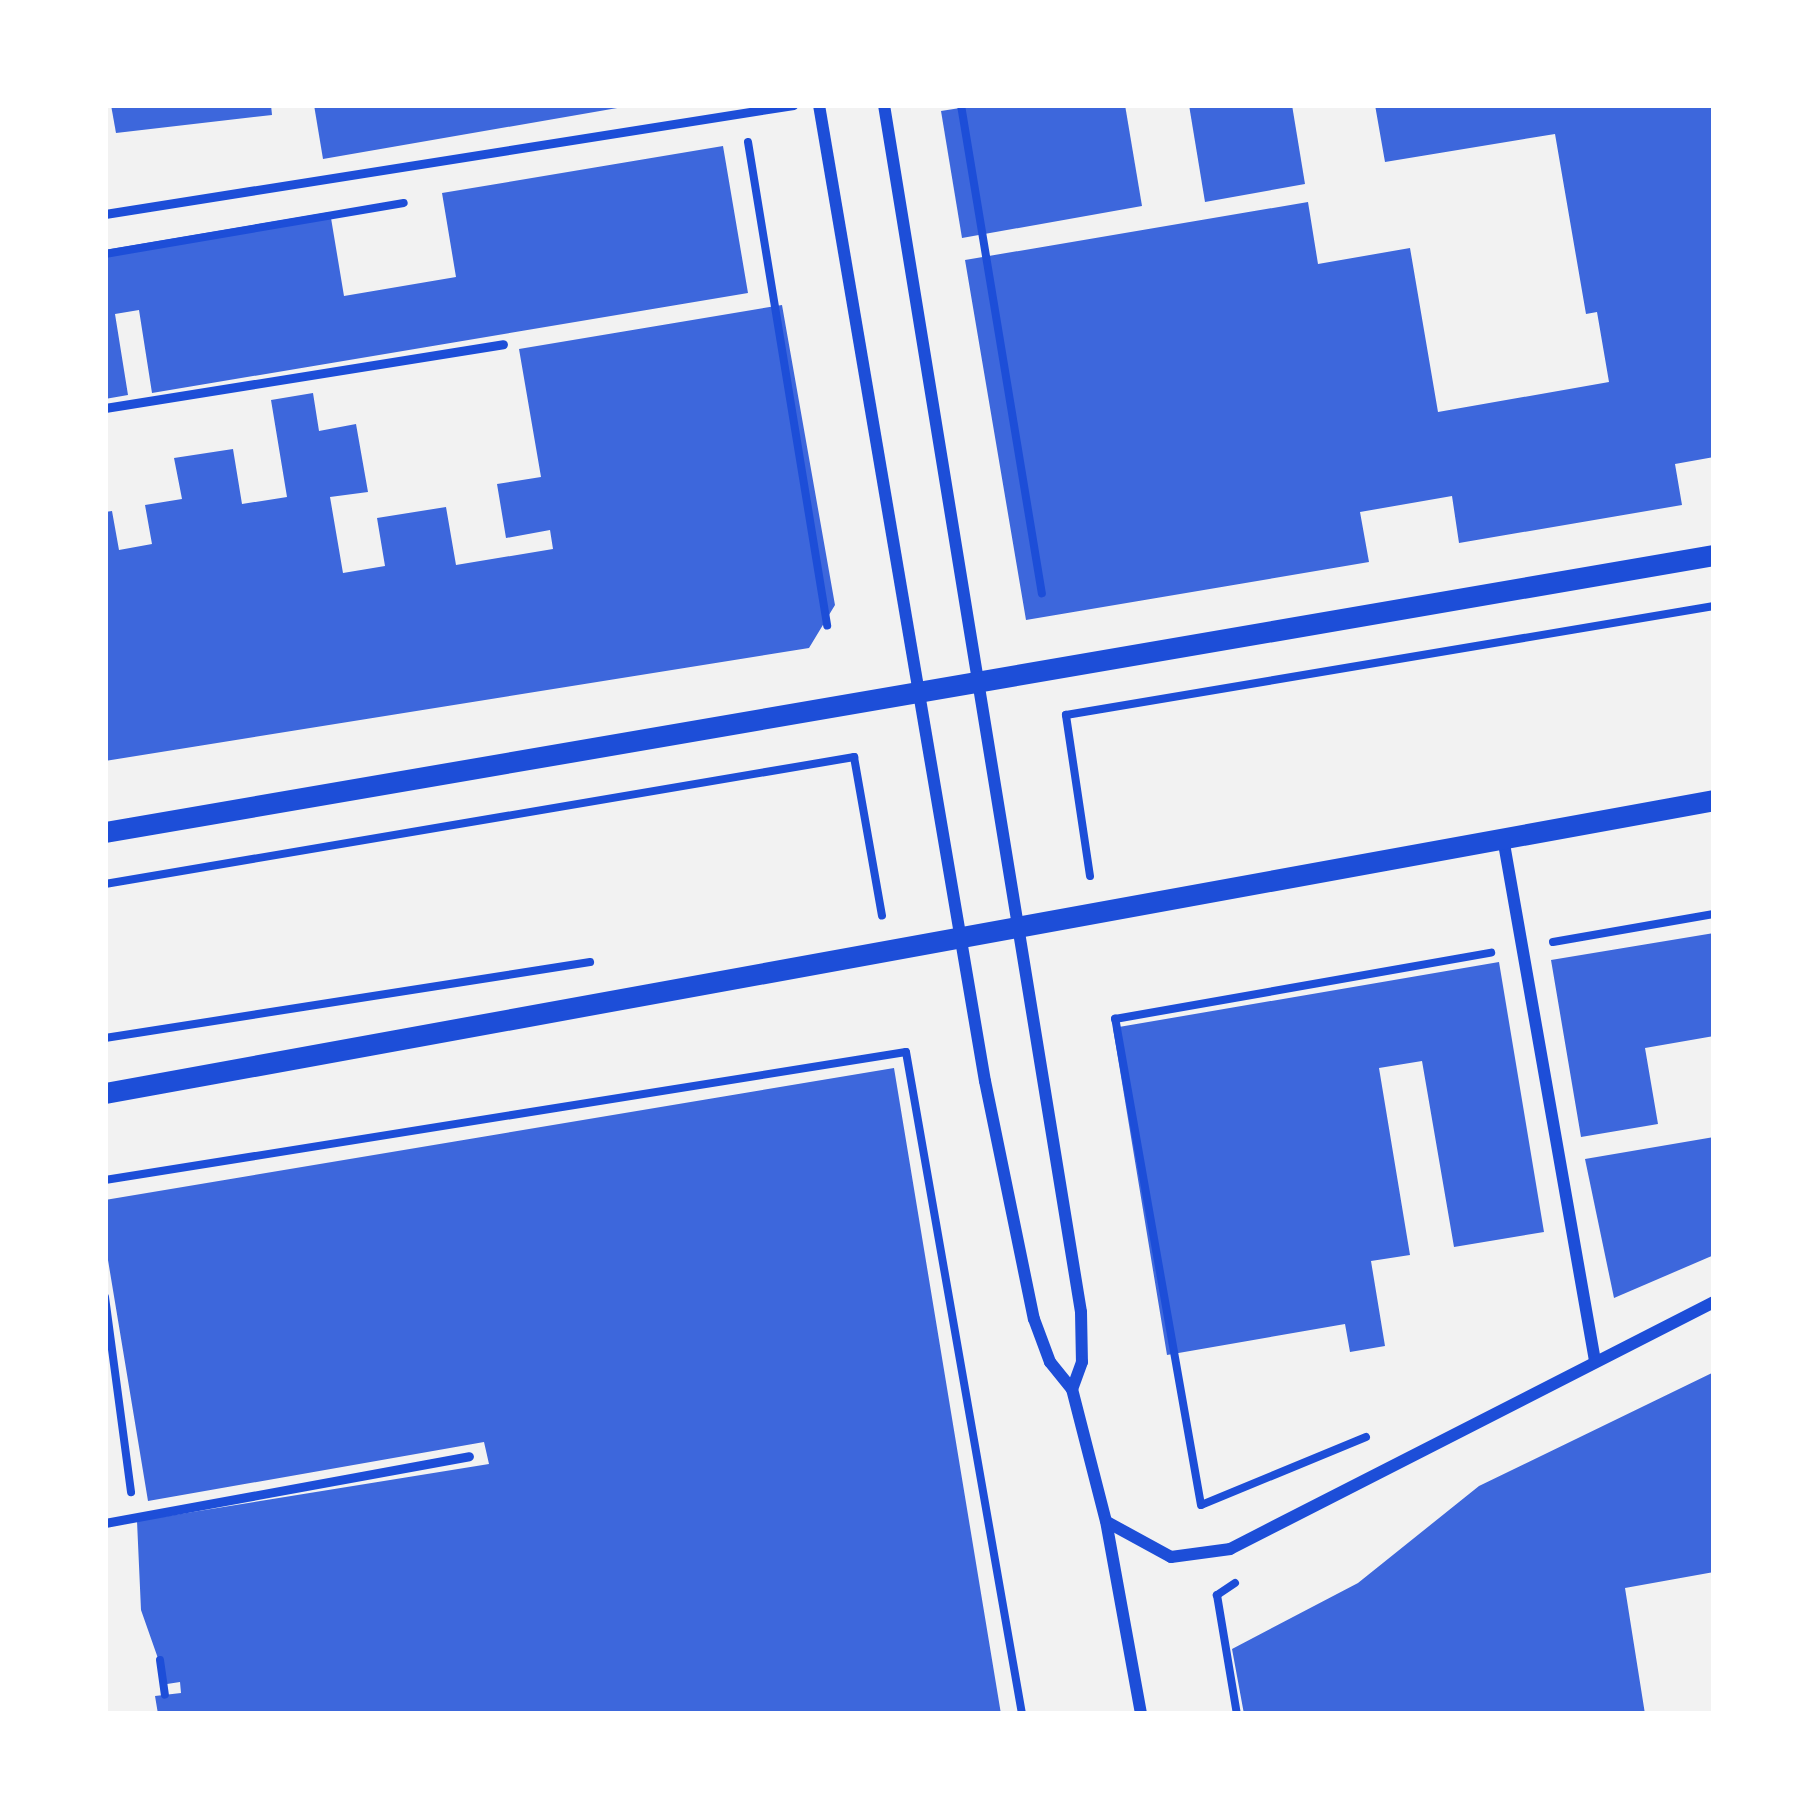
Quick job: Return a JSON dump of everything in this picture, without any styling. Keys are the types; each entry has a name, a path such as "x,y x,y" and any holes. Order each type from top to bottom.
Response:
{"street":[{"path":"819,105 961,938 1034,1318 1050,1362 1072,1389 1106,1521 1141,1714"},
{"path":"884,105 1081,1312 1082,1362 1072,1389"},
{"path":"105,832 1714,555"},
{"path":"105,1093 1714,800"},
{"path":"1503,838 1516,948 1595,1361"},
{"path":"1106,1521 1171,1556 1210,1555 1714,1302"}],"lane":[{"path":"105,214 793,105"},
{"path":"105,408 502,344"},
{"path":"105,1523 469,1456"}],"path":[{"path":"961,105 1042,593"},
{"path":"743,110 827,626"},
{"path":"1090,880 1066,715 1714,606"},
{"path":"105,884 854,757 882,916"},
{"path":"859,920 902,912"},
{"path":"1236,1496 1201,1505 1115,1019 1714,914"},
{"path":"105,1038 599,960"},
{"path":"105,1180 906,1052 1022,1714"},
{"path":"105,1297 134,1519"},
{"path":"1230,1586 1217,1595 1237,1714"},
{"path":"160,1660 165,1695"}],"building":[{"path":"111,105 271,105 272,115 116,133"},
{"path":"314,105 622,105 623,107 323,159"},
{"path":"979,105 1125,105 1142,206 962,238 941,111"},
{"path":"1189,105 1292,105 1305,184 1205,202"},
{"path":"1375,105 1714,105 1714,457 1675,464 1682,505 1459,543 1452,496 1360,512 1369,562 1026,620 965,260 1308,202 1318,264 1410,248 1438,412 1609,382 1597,312 1586,314 1555,134 1385,162"},
{"path":"723,146 748,293 152,393 139,310 115,314 128,395 105,399 105,250 330,212 344,296 456,277 442,193"},
{"path":"782,305 835,605 809,648 105,761 105,512 112,511 119,550 152,544 145,505 182,499 174,458 233,449 242,504 287,497 271,400 313,393 319,431 356,424 368,492 330,497 343,573 385,566 377,518 446,507 456,565 553,549 550,530 506,538 497,484 541,477 519,349"},
{"path":"1714,933 1714,1036 1645,1048 1658,1124 1581,1137 1551,960"},
{"path":"1499,962 1544,1232 1454,1247 1422,1061 1379,1068 1410,1255 1371,1261 1385,1346 1350,1352 1345,1324 1167,1355 1113,1028"},
{"path":"894,1068 1001,1714 158,1714 155,1696 181,1693 180,1682 167,1684 141,1610 137,1521 489,1464 484,1442 148,1501 105,1242 105,1200"},
{"path":"1714,1137 1714,1255 1614,1298 1585,1159"},
{"path":"1714,1372 1714,1572 1625,1588 1645,1714 1244,1714 1232,1649 1358,1583 1479,1486"}]}
